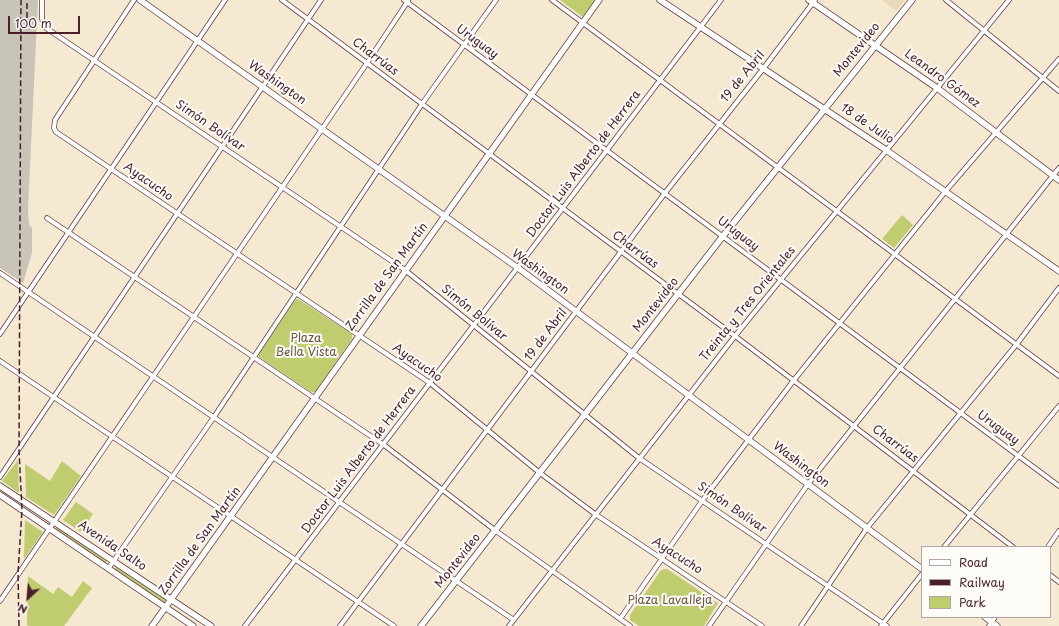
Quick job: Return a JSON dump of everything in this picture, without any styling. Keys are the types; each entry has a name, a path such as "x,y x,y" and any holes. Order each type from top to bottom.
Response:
{"street":[{"name":"Simón Bolívar","path":"42,0 43,25 405,270 639,458 827,585 882,625 887,626"},
{"path":"94,60 134,0"},
{"name":"Washington","path":"140,0 518,268 921,568"},
{"path":"0,334 225,0"},
{"name":"Charrúas","path":"282,0 794,380 1012,546"},
{"path":"0,477 321,0"},
{"path":"108,569 214,417 422,104 463,44 496,0"},
{"path":"552,0 895,256 1059,376"},
{"name":"Zorrilla de San Martín","path":"152,626 599,0"},
{"name":"18 de Julio","path":"660,0 886,150 1059,271"},
{"name":"Doctor Luis Alberto de Herrera","path":"245,626 721,0"},
{"name":"Montevideo","path":"421,626 723,236 912,0"},
{"path":"946,0 1059,91"},
{"name":"Treinta y Tres Orientales","path":"512,624 595,514 735,336 1009,0"},
{"path":"0,601 2,594 50,529 367,63 406,1"},
{"name":"Uruguay","path":"406,1 1059,486"},
{"name":"Leandro Gómez","path":"812,1 937,88 1059,180"},
{"name":"19 de Abril","path":"340,626 665,193 718,124 764,69 812,1"},
{"path":"620,619 702,501 794,380 945,192 1059,59"},
{"name":"Ayacucho","path":"94,60 55,120 54,128 56,132 430,383 540,473 595,514 762,626"},
{"path":"709,626 808,484 1005,234 1059,168"},
{"path":"47,218 384,445 496,531 630,626"},
{"path":"0,273 457,581 512,624"},
{"path":"801,626 827,585 867,528 1016,345 1059,288"},
{"path":"0,361 394,626"},
{"path":"945,546 1059,406"},
{"name":"Avenida Salto","path":"0,486 211,626"},
{"name":"Avenida Salto","path":"0,495 193,626"},
{"path":"1049,546 1059,532"},
{"path":"882,625 921,575"},
{"path":"1051,576 1059,582"},
{"path":"992,622 997,626"}],"shaded area":[{"path":"0,0 38,0 28,209 29,225 32,228 32,253 23,283 0,268"},
{"path":"882,0 905,0 896,11"}],"green space":[{"path":"560,0 595,0 583,17"},
{"path":"902,215 913,225 894,248 882,239"},
{"name":"Plaza Bella Vista","path":"296,299 352,334 352,339 315,392 311,392 259,357 259,354"},
{"path":"18,460 19,493 2,481"},
{"path":"62,461 81,476 54,515 26,497 25,464 50,481"},
{"path":"76,502 93,514 81,532 63,520"},
{"path":"25,520 43,532 24,559"},
{"path":"57,527 107,561 105,564 55,530"},
{"path":"117,566 167,600 164,604 114,570"},
{"name":"Plaza Lavalleja","path":"667,569 718,603 704,626 639,626 630,620 630,615 661,570"},
{"path":"28,576 53,594 58,587 72,597 83,581 92,588 64,626 30,626 27,625"}],"railway":[{"path":"19,626 18,573 22,510 19,450 21,0"},
{"path":"27,0 27,18"}]}
